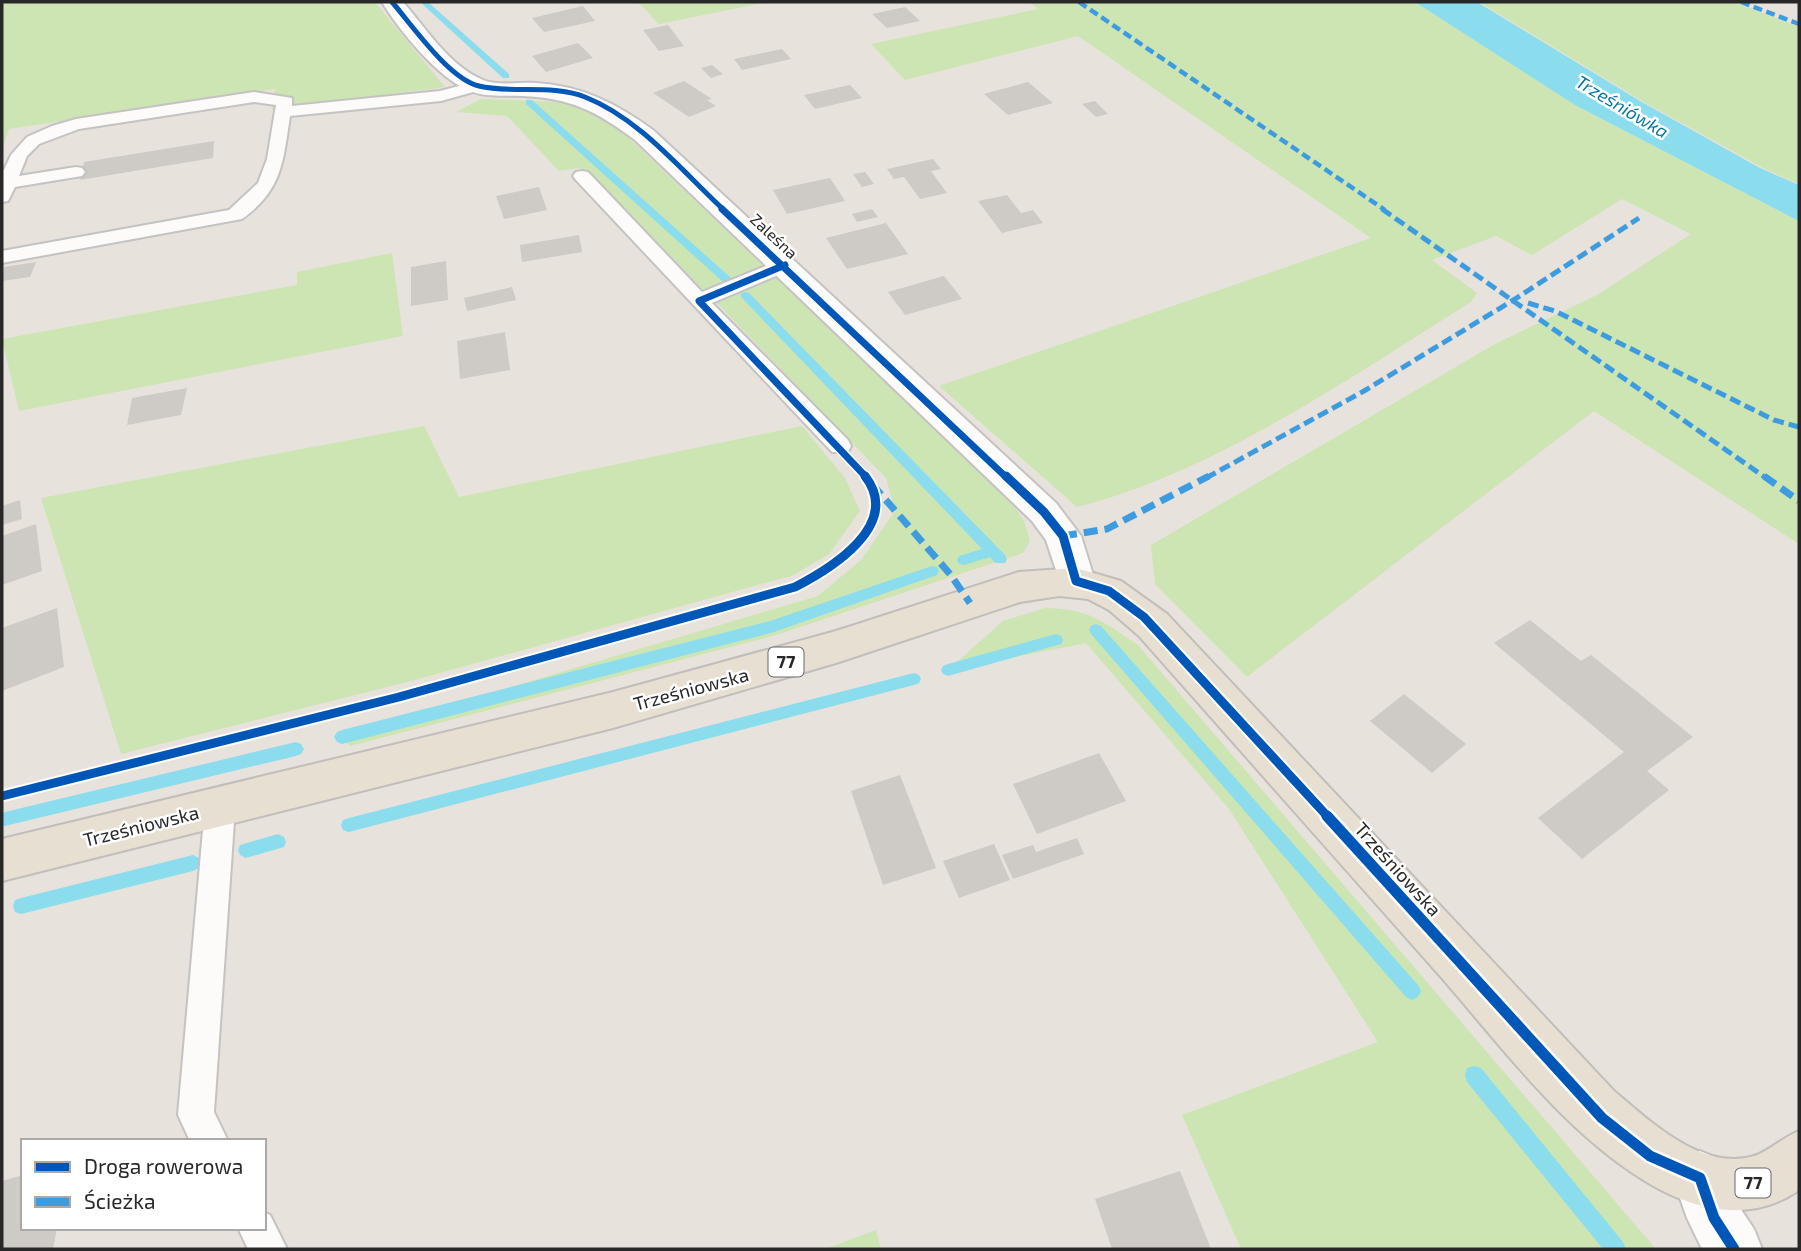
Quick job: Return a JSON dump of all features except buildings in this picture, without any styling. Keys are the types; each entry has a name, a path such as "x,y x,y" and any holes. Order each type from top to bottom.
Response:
{"main road":[{"name":"Trześniowska","path":"2,860 712,684 879,634 1019,587 1076,581 1119,595 1153,625 1602,1118 1650,1156 1700,1178 1728,1183 1757,1183 1785,1171 1799,1158"}],"street":[{"path":"392,2 455,73 478,86"},
{"name":"Zaleśna","path":"478,86 556,90 583,96 606,107 644,135 785,265 1044,512 1063,536 1076,581"},
{"path":"1700,1178 1714,1218 1734,1249"}],"lane":[{"path":"282,112 441,96 478,86"},
{"path":"2,257 235,215 257,201 268,186 286,101 254,97 76,124 51,132 18,153 4,190"},
{"path":"4,190 76,172"},
{"path":"582,176 840,446"},
{"path":"699,301 785,265"},
{"path":"209,1139 196,1115 220,807"},
{"path":"258,1230 268,1249"}],"green space":[{"path":"2,2 375,2 445,87 272,110 275,89 9,129 2,150"},
{"path":"638,2 768,2 659,24"},
{"path":"1030,2 1415,2 1575,105 1799,221 1799,544 1594,411 1247,677 1155,584 1151,545 1495,344 1597,295 1691,234 1622,199 1532,255 1496,236 1432,260 1477,293 1471,302 1330,391 1231,447 1129,491 1077,507 939,386 1371,238 1078,36 905,80 871,44 1038,9"},
{"path":"1479,2 1734,2 1799,27 1799,184 1763,168 1642,101"},
{"path":"481,99 563,102 597,114 628,137 1013,504 1024,521 1030,541 1023,553 773,636 350,746 342,737 818,596 861,560 895,511 886,478 720,306 580,168 559,171 507,116 456,112"},
{"path":"392,253 403,336 19,411 2,339 297,285 297,272"},
{"path":"424,426 459,497 802,426 845,478 860,511 829,554 794,575 411,681 121,754 41,498"},
{"path":"1045,608 1073,611 1095,618 1138,645 1656,1249 1241,1249 1182,1115 1378,1042 1229,809 1086,643 948,670 1003,621"},
{"path":"876,1230 881,1249 825,1249"}],"water":[{"name":"Trześniówka","path":"1415,2 1477,2 1640,101 1760,168 1799,185 1799,221 1575,105"}],"waterway":[{"path":"424,2 506,76"},
{"path":"529,102 727,280"},
{"path":"745,295 1000,559"},
{"path":"964,560 992,551"},
{"path":"342,737 771,627 932,571"},
{"path":"1096,630 1412,991"},
{"path":"948,670 1056,640"},
{"path":"349,825 914,679"},
{"path":"5,819 296,749"},
{"path":"246,850 278,842"},
{"path":"21,906 193,863"},
{"path":"1474,1075 1616,1249"}],"marked path":[{"path":"1079,2 1515,299 1799,501"},
{"path":"1741,2 1799,24"},
{"path":"1063,536 1107,529 1141,513 1364,391 1515,299 1639,218"},
{"path":"1528,303 1555,311 1774,420 1799,427"},
{"path":"872,484 950,574 970,603"}],"cycle path":[{"path":"392,2 455,73 478,86 556,90 583,96 606,107 644,135 1044,512 1063,536 1076,581 1099,586 1118,596 1153,625 1602,1118 1650,1156 1700,1178 1714,1218 1734,1249"},
{"path":"2,796 399,697 795,587 820,574 845,556 865,535 874,507 868,479 699,301 785,265"}]}
